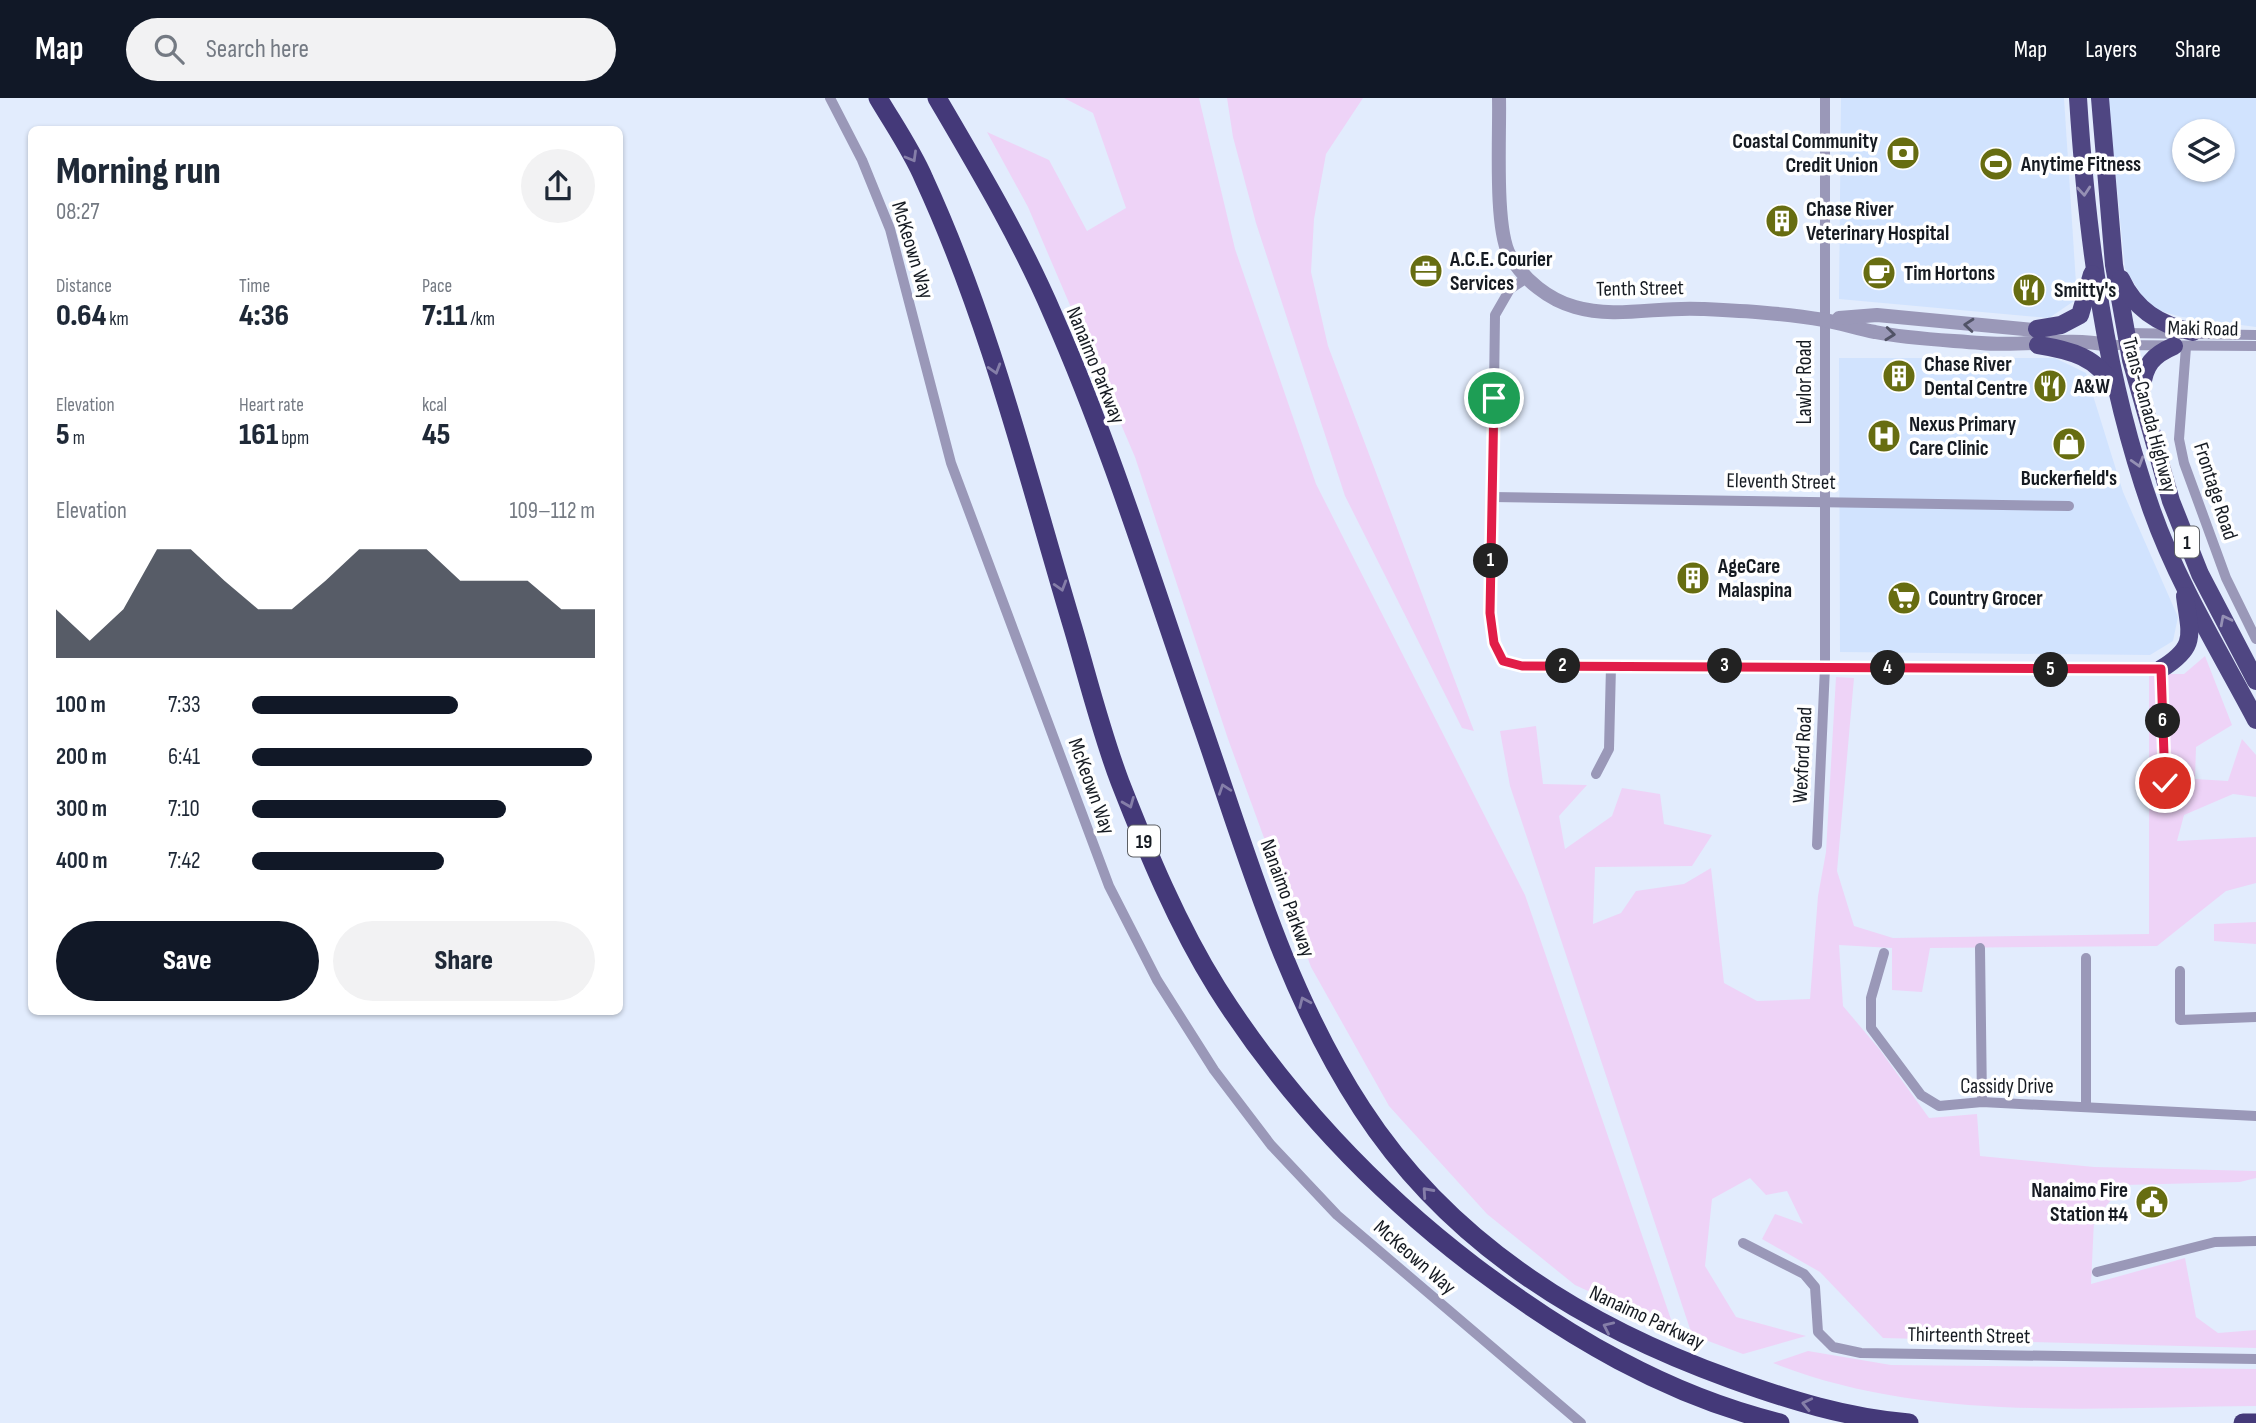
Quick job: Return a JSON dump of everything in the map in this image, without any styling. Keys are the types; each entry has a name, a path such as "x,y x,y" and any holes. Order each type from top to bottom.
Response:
{"highway":[{"name":"19","path":"878,98 923,177 982,325 1118,777 1161,882 1216,987 1288,1085 1354,1161 1429,1232 1538,1314 1623,1363 1685,1391 1780,1423"},
{"name":"Nanaimo Parkway","path":"937,98 969,152 1052,313 1111,464 1275,935 1321,1042 1363,1111 1444,1211 1513,1268 1588,1318 1712,1373 1787,1400 1880,1422 1909,1423"},
{"name":"Trans-Canada Highway","path":"2078,98 2094,267 2118,397 2152,511 2184,585 2256,720"},
{"name":"Trans-Canada Highway","path":"2100,98 2114,265 2141,395 2171,501 2200,574 2256,681"},
{"path":"2114,265 2127,292 2146,313 2169,327 2185,342 2157,353 2147,365 2141,395"},
{"path":"2038,337 2080,315 2094,267"},
{"path":"2038,337 2088,359 2106,373 2118,397"},
{"path":"2161,669 2182,656 2190,638 2184,585"},
{"path":"2243,1423 2256,1423"}],"street":[{"name":"McKeown Way","path":"830,98 862,160 890,229 951,463 965,502 1109,886 1157,980 1213,1070 1271,1145 1336,1215 1581,1423"},
{"name":"Tenth Street","path":"1499,98 1502,224 1508,254 1527,278 1547,295 1573,307 1597,312 1698,309 1824,320 1877,332 1984,344 2038,337 2062,341 2128,339"},
{"name":"Lawlor Road","path":"1825,98 1825,667"},
{"path":"1527,278 1510,289 1495,315 1490,613 1494,643 1503,661 1522,666 2161,669 2165,783"},
{"name":"Maki Road","path":"2128,339 2185,342 2256,335"},
{"name":"Maki Road","path":"2128,339 2256,346"},
{"name":"Frontage Road","path":"2185,342 2179,439 2184,463 2226,578 2256,639"},
{"name":"Eleventh Street","path":"1492,497 1825,500 2069,506"},
{"path":"1596,774 1609,749 1611,666"},
{"name":"Wexford Road","path":"1817,845 1825,667"},
{"path":"1980,948 1982,1102"},
{"name":"Cassidy Drive","path":"1884,953 1871,998 1871,1028 1921,1095 1939,1106 1982,1102 2256,1116"},
{"path":"2086,958 2086,1106"},
{"path":"2180,971 2180,1020 2256,1017"},
{"path":"2097,1272 2215,1242 2256,1241"},
{"name":"Thirteenth Street","path":"1743,1243 1804,1274 1815,1287 1818,1332 1833,1347 1861,1353 2256,1359"}],"shaded area":[{"path":"1064,98 1199,98 1235,249 1316,484 1525,895 1675,1331 1575,1285 1487,1214 1389,1106 1311,967 1228,739 1135,457 1028,207 987,132 1049,160 1087,231 1126,208 1093,113"},
{"path":"1227,98 1363,98 1326,154 1314,219 1311,272 1328,346 1474,731 1462,728 1345,496 1256,223 1233,137"},
{"path":"1841,98 2064,98 2077,299 2049,318 1839,299"},
{"path":"2108,98 2256,98 2256,327 2182,317 2150,308 2125,269"},
{"path":"1839,358 2055,358 2086,373 2123,492 2178,617 2173,641 2150,655 1840,652"},
{"path":"2205,656 2232,725 2196,747 2195,779 2228,781 2242,739 2256,755 2256,797 2233,794 2184,815 2177,841 2256,837 2256,883 2226,891 2157,946 1930,948 1922,992 1892,990 1892,948 1839,945 1843,1006 1880,1050 1929,1118 1977,1114 1980,1156 2094,1167 2256,1171 2256,1178 2240,1182 2124,1185 2094,1220 2091,1284 2185,1258 2196,1317 2218,1333 2256,1330 2256,1348 1883,1338 1820,1272 1762,1239 1775,1214 1803,1224 1787,1191 1766,1195 1750,1178 1712,1199 1705,1266 1736,1317 1806,1336 1743,1354 1692,1335 1510,786 1500,731 1536,726 1543,784 1587,785 1559,816 1565,849 1612,816 1622,788 1660,794 1664,824 1712,835 1692,866 1595,867 1593,924 1621,913 1636,891 1684,884 1711,868 1724,983 1757,1001 1810,999 1818,896 1826,852 1836,677 1854,678 1837,871 1854,926 1893,938 2149,934 2149,674 2184,674"},
{"path":"2256,922 2256,944 2214,941 2214,924"},
{"path":"1808,1351 1891,1365 2256,1369 2256,1406 2073,1409 1950,1403 1890,1395 1831,1382 1773,1363"}],"place":[{"name":"Coastal Community Credit Union","path":"1903,153"},
{"name":"Anytime Fitness","path":"1996,164"},
{"name":"Chase River Veterinary Hospital","path":"1782,221"},
{"name":"A.C.E. Courier Services","path":"1426,271"},
{"name":"Tim Hortons","path":"1879,273"},
{"name":"Smitty's","path":"2029,290"},
{"name":"Chase River Dental Centre","path":"1899,376"},
{"name":"A&W","path":"2050,386"},
{"name":"Nexus Primary Care Clinic","path":"1884,436"},
{"name":"Buckerfield's","path":"2069,444"},
{"name":"AgeCare Malaspina","path":"1693,578"},
{"name":"Country Grocer","path":"1904,598"},
{"name":"Nanaimo Fire Station #4","path":"2152,1202"}],"route":[{"path":"1494,398 1490,613 1494,643 1503,661 1522,666 2161,669 2165,783"}]}
